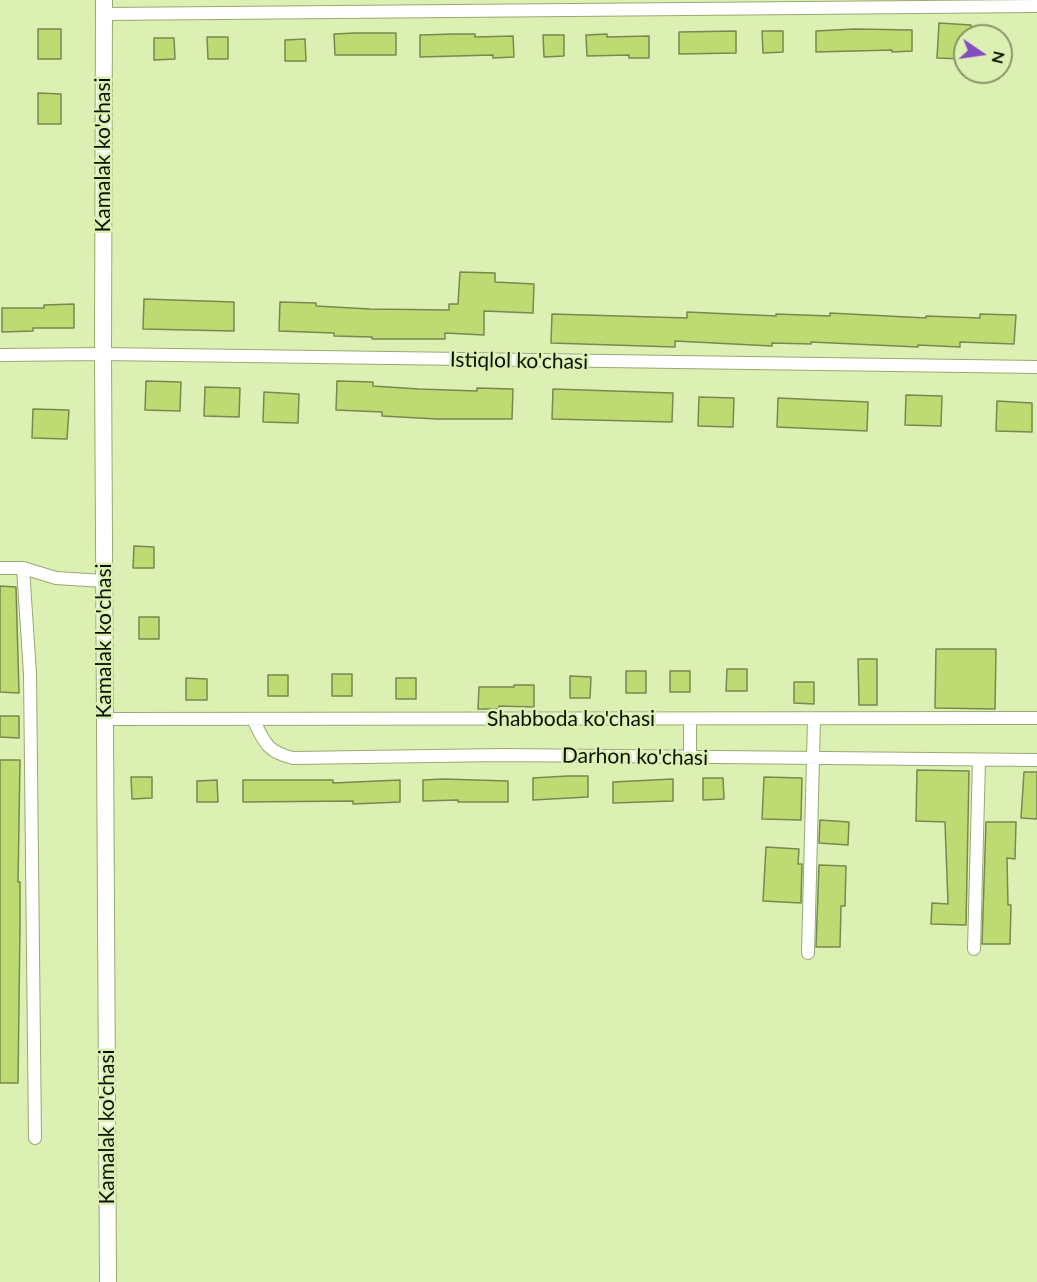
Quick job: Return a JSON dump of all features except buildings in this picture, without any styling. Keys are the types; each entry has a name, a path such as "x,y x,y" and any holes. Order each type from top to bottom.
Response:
{"main road":[{"name":"Kamalak ko'chasi","path":"104,7 102,354 108,1282"}],"street":[{"path":"104,7 1037,6"},
{"name":"Istiqlol ko'chasi","path":"0,355 102,354 1037,368"},
{"path":"0,568 23,568 56,578 104,581"},
{"path":"23,568 30,674 35,1138"},
{"name":"Shabboda ko'chasi","path":"104,719 1037,718"},
{"name":"Darhon ko'chasi","path":"253,719 264,743 277,754 293,758 491,756 1037,760"},
{"path":"690,719 690,758"},
{"path":"808,953 814,719"},
{"path":"974,949 979,760"}]}
